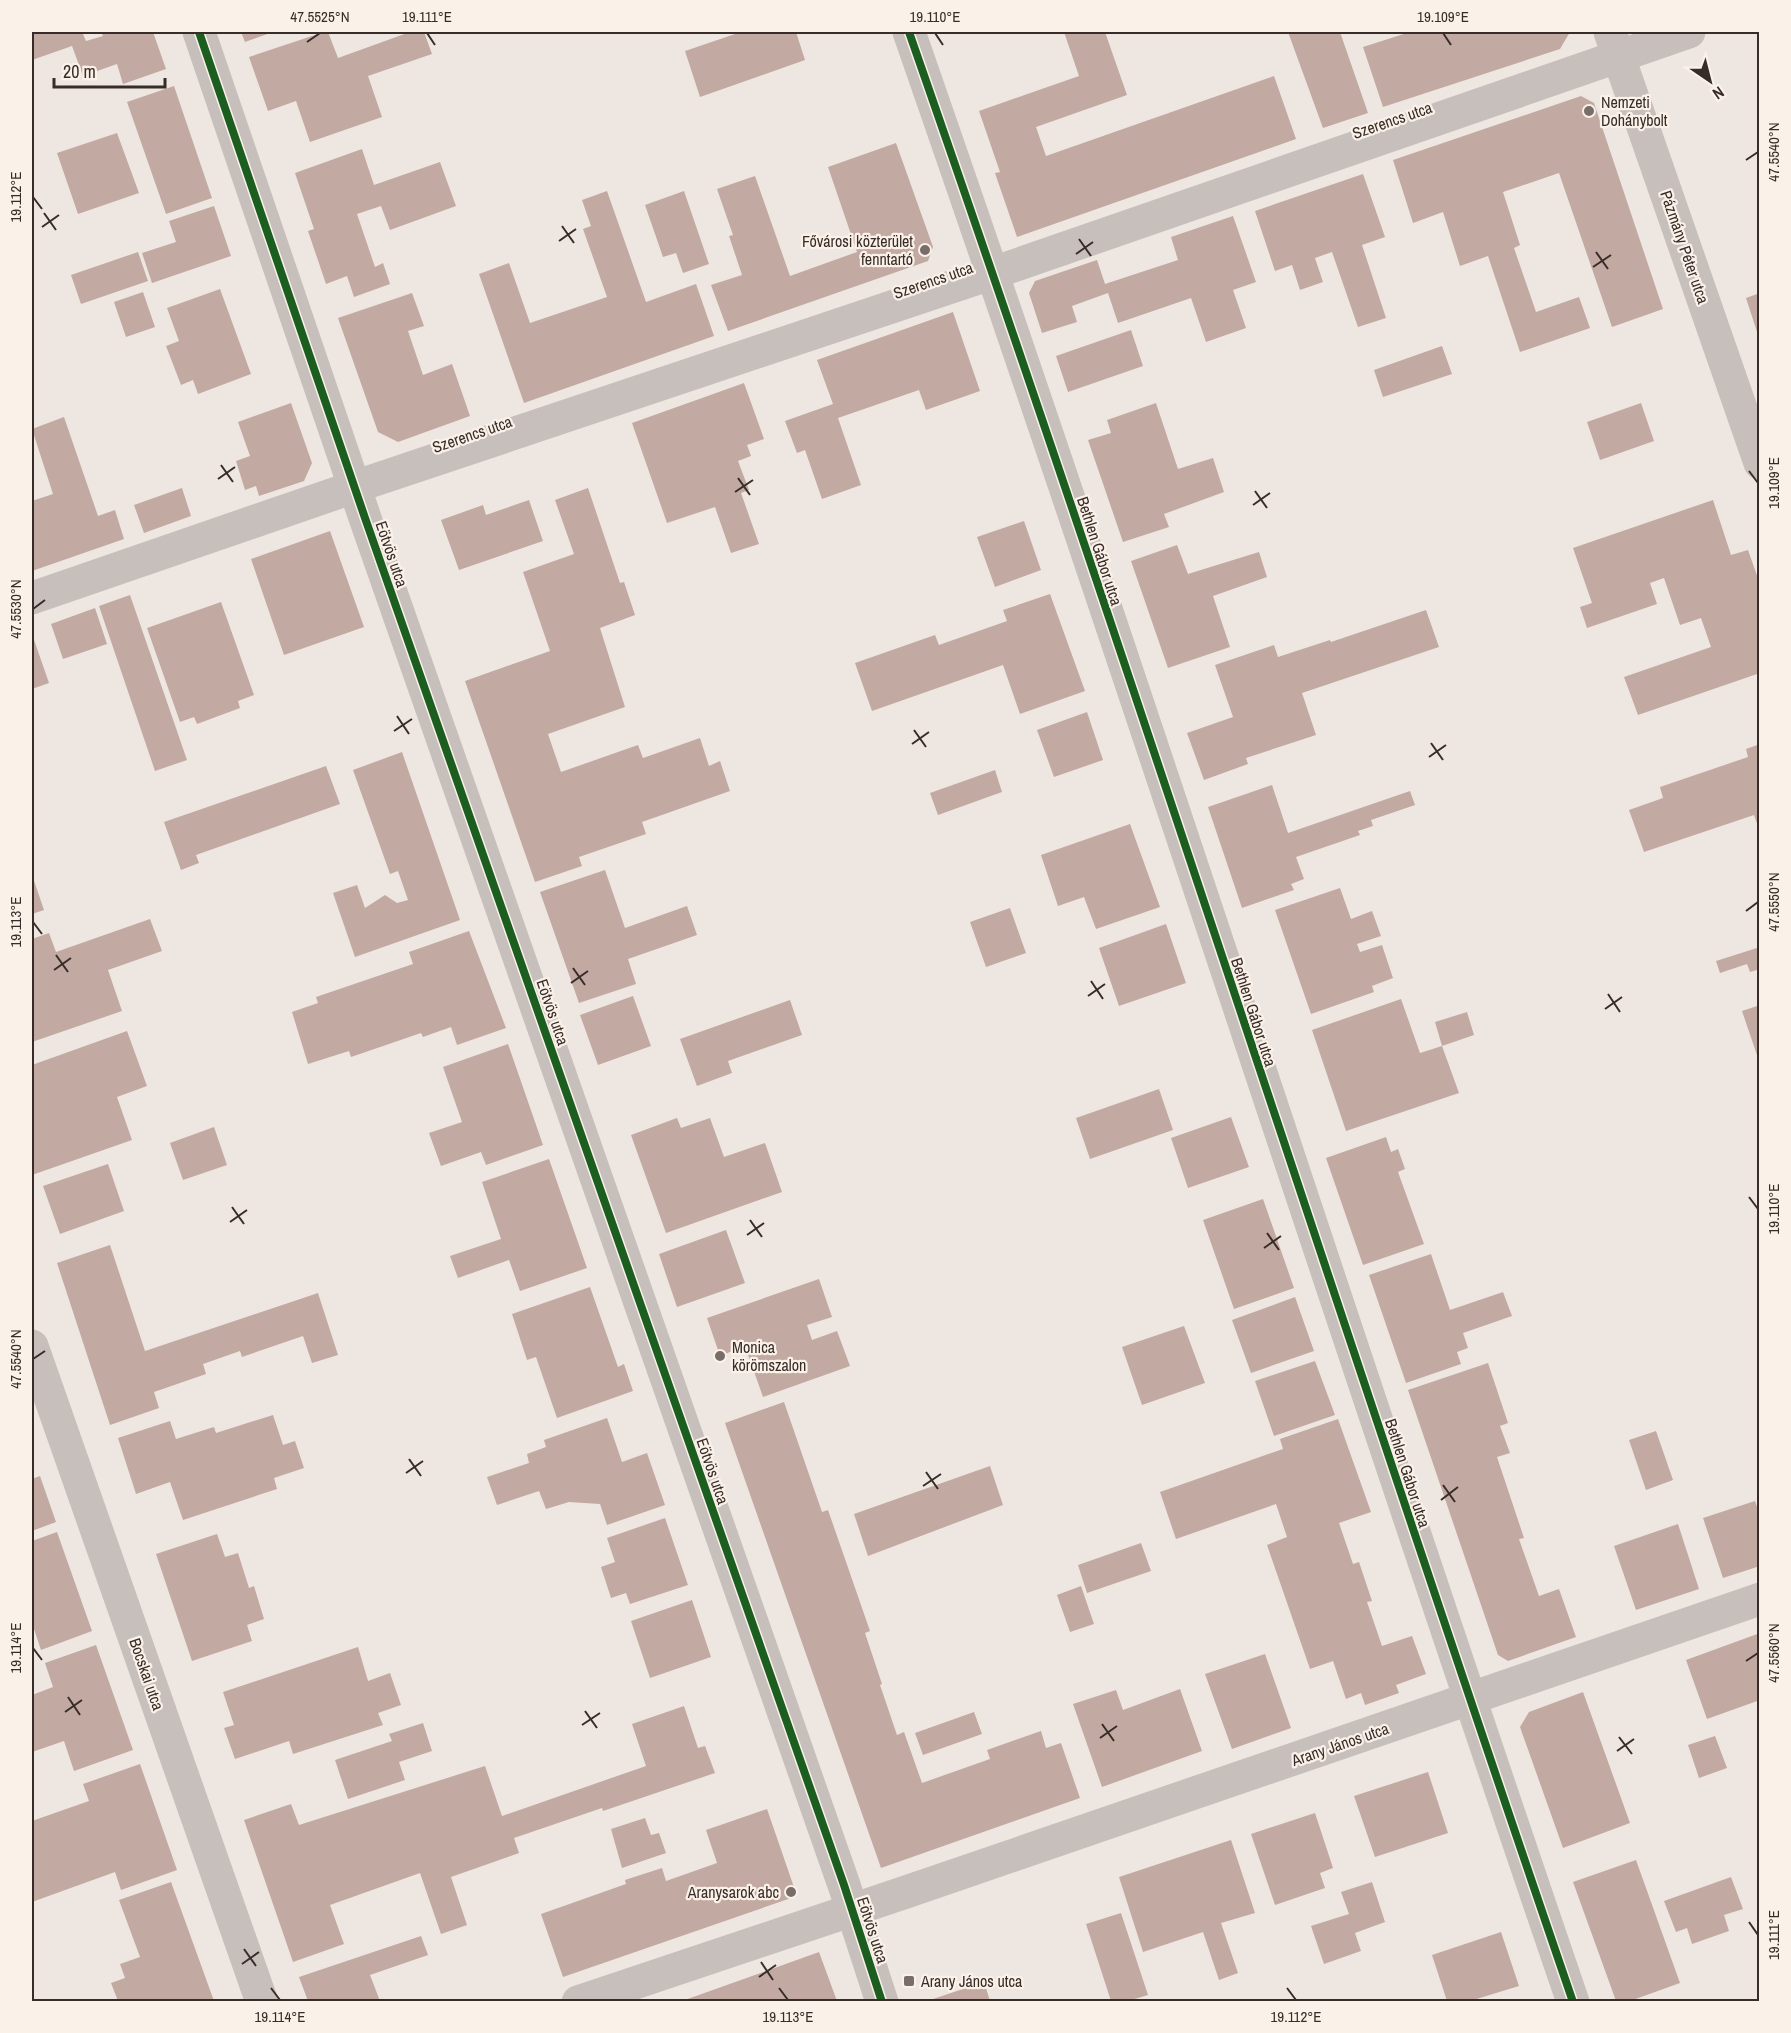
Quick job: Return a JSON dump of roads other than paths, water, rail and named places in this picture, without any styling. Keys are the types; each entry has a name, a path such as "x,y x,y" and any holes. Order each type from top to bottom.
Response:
{"street":[{"name":"Eötvös utca","path":"199,32 354,487 882,2001"},
{"name":"Bethlen Gábor utca","path":"909,32 993,273 1469,1699 1573,2001"},
{"name":"Szerencs utca","path":"32,598 354,487 993,273 1615,43 1689,32"},
{"name":"Pázmány Péter utca","path":"1615,43 1760,463"},
{"name":"Bocskai utca","path":"32,1346 261,2001"},
{"name":"Arany János utca","path":"578,2001 852,1910 1760,1599"}],"place":[{"name":"Nemzeti Dohánybolt","path":"1589,111"},
{"name":"Fővárosi közterület fenntartó","path":"925,250"},
{"name":"Monica körömszalon","path":"720,1356"},
{"name":"Aranysarok abc","path":"791,1892"},
{"name":"Arany János utca","path":"909,1981"}]}
